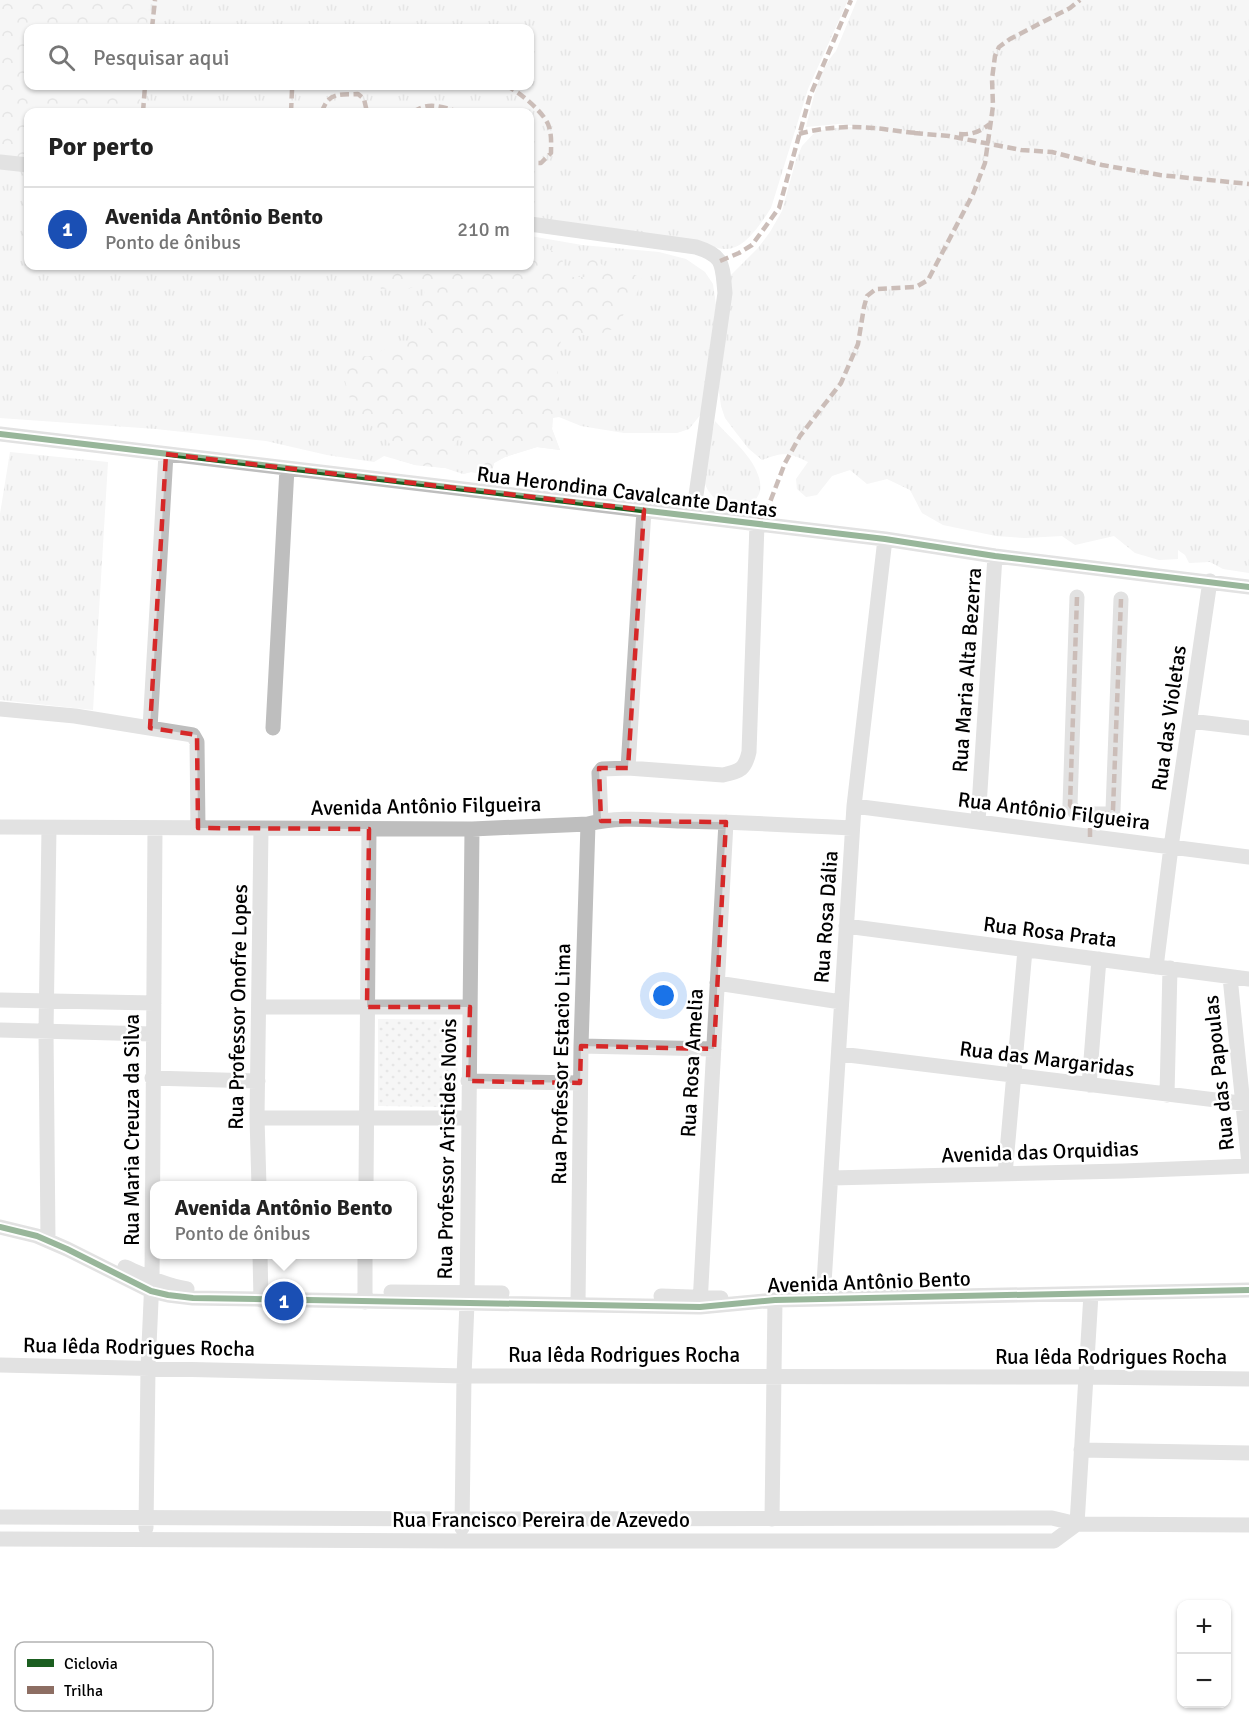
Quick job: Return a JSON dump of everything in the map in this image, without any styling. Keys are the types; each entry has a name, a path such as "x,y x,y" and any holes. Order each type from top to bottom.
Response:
{"street":[{"path":"0,162 24,165"},
{"path":"534,225 696,247 711,252 720,261 725,292 693,516"},
{"name":"Rua Herondina Cavalcante Dantas","path":"0,434 885,539 995,556 1249,587"},
{"path":"150,728 166,454"},
{"path":"273,728 287,468"},
{"path":"644,510 628,768 723,775 742,769 747,762 757,524"},
{"name":"Rua Rosa Dália","path":"823,1299 840,1054 852,828 885,539"},
{"name":"Rua Maria Alta Bezerra","path":"978,822 995,556"},
{"name":"Rua das Violetas","path":"1167,1095 1163,968 1171,847 1210,581"},
{"path":"1077,597 1070,806 1076,812 1090,814 1109,814 1113,810 1121,599"},
{"path":"0,709 75,716 190,734 196,739 198,828"},
{"path":"1190,721 1249,728"},
{"name":"Rua Professor Estacio Lima","path":"578,1300 581,1046 599,773 604,768 628,768"},
{"name":"Rua Antônio Filgueira","path":"854,806 1249,857"},
{"path":"1090,814 1090,837"},
{"name":"Avenida Antônio Filgueira","path":"0,828 472,830 621,819 852,828"},
{"name":"Rua Rosa Amelia","path":"700,1302 726,822"},
{"path":"48,1235 46,1032 49,828"},
{"name":"Rua Maria Creuza da Silva","path":"152,1181 155,828"},
{"name":"Rua Professor Onofre Lopes","path":"259,1181 257,1118 261,829"},
{"path":"366,1181 369,829"},
{"name":"Rua Professor Aristides Novis","path":"462,1541 472,830"},
{"name":"Rua Rosa Prata","path":"846,926 1249,979"},
{"path":"1005,1174 1025,950"},
{"path":"1089,1084 1099,959"},
{"name":"Rua das Papoulas","path":"1230,976 1246,1111 1249,1165"},
{"path":"717,983 842,1002"},
{"path":"0,1000 154,1003"},
{"path":"259,1007 470,1007"},
{"path":"0,1030 152,1034"},
{"path":"581,1046 714,1049"},
{"name":"Rua das Margaridas","path":"840,1054 1089,1084 1167,1095 1246,1111"},
{"path":"152,1078 258,1081"},
{"path":"468,1081 580,1083"},
{"path":"257,1118 468,1118"},
{"name":"Avenida das Orquidias","path":"831,1178 1249,1165"},
{"name":"Avenida Antônio Bento","path":"0,1217 48,1235 117,1273 151,1285 168,1295 193,1298 261,1295 700,1302 1249,1290"},
{"name":"Avenida Antônio Bento","path":"0,1227 37,1236 48,1235"},
{"name":"Rua Maria Creuza da Silva","path":"146,1540 151,1259"},
{"path":"260,1259 261,1295"},
{"path":"365,1259 365,1297"},
{"path":"1077,1524 1084,1377 1091,1293"},
{"path":"772,1519 775,1300"},
{"name":"Rua Iêda Rodrigues Rocha","path":"0,1365 464,1376 1249,1378"},
{"path":"1081,1450 1249,1454"},
{"name":"Rua Francisco Pereira de Azevedo","path":"0,1517 462,1520 1052,1518 1077,1524 1249,1525"},
{"path":"8,1539 16,1517"},
{"name":"Rua Francisco Pereira de Azevedo","path":"8,1539 1054,1541 1077,1524"}],"highlighted area":[{"path":"166,454 644,510 628,768 599,768 601,821 726,822 714,1049 581,1046 580,1083 468,1081 470,1007 367,1007 369,829 198,828 197,735 150,728"}],"green space":[{"path":"0,0 150,0 147,24 24,24 24,90 141,90 139,108 24,108 24,159 0,156"},
{"path":"58,0 848,0 808,89 771,208 746,240 732,248 725,249 534,223 534,108 135,108 119,90 534,90 534,24 80,24"},
{"path":"857,0 1249,0 1249,573 1223,569 1210,562 1189,563 1185,555 1178,550 1178,559 1159,560 1135,553 1114,536 1075,545 1062,536 1025,538 996,536 943,525 922,513 910,490 887,479 867,484 850,470 832,476 817,495 806,497 797,489 796,479 808,462 786,454 762,460 748,448 725,418 718,384 731,275 758,248 782,211 802,146 816,131 862,127 838,124 806,127 820,77 836,51"},
{"path":"0,165 24,168 24,270 534,270 534,237 582,245 659,252 686,259 705,272 713,284 716,305 701,414 689,429 677,433 624,433 581,426 559,417 553,418 552,429 560,450 537,447 505,457 494,463 491,475 471,472 463,474 445,468 415,465 384,456 374,462 327,455 266,441 156,429 0,418"},
{"path":"547,249 560,257 565,271 573,277 586,277 580,263 582,252 592,253 611,272 631,274 643,280 615,328 590,336 575,333 561,341 557,357 559,401 553,411 552,429 560,450 537,447 505,457 494,463 491,475 471,472 463,474 468,457 469,438 462,436 457,441 445,468 415,465 399,460 394,448 352,406 342,370 345,357 370,356 430,332 426,322 419,317 414,305 422,299 426,288 419,284 396,292 390,288 381,289 375,270 534,270 534,260 543,265"},
{"path":"715,421 755,467 760,488 757,497 750,503 740,506 729,505 718,500 709,492 704,474"},
{"path":"10,452 108,462 93,710 0,700 0,514"},
{"path":"378,1019 458,1020 457,1107 378,1106"}],"marked path":[{"path":"152,24 155,0"},
{"path":"720,261 752,245 779,208 810,96 851,0"},
{"path":"757,524 770,502 785,463 800,436 841,383 858,344 867,296 876,289 916,287 928,280 973,194 985,163 993,106 992,79 995,56 999,47 1070,8 1080,0"},
{"path":"143,108 145,90"},
{"path":"291,108 292,90"},
{"path":"513,90 536,108 549,128 551,153 541,163 534,163"},
{"path":"323,108 327,101 335,96 358,94 364,99 366,108"},
{"path":"422,108 430,106 445,108"},
{"path":"959,134 977,132 991,123"},
{"path":"799,134 845,127 920,133"},
{"path":"914,133 949,136 1021,150 1052,152 1102,165 1160,175 1249,184"},
{"path":"1077,597 1070,805 1075,812 1090,814 1109,814 1113,810 1121,599"},
{"path":"1090,814 1090,837"}],"cycle path":[{"path":"0,434 885,539 995,556 1249,587"},
{"path":"0,1227 37,1236 151,1291 193,1298 700,1307 775,1300 1249,1290"}],"place":[{"name":"Avenida Antônio Bento","path":"284,1301"}]}
